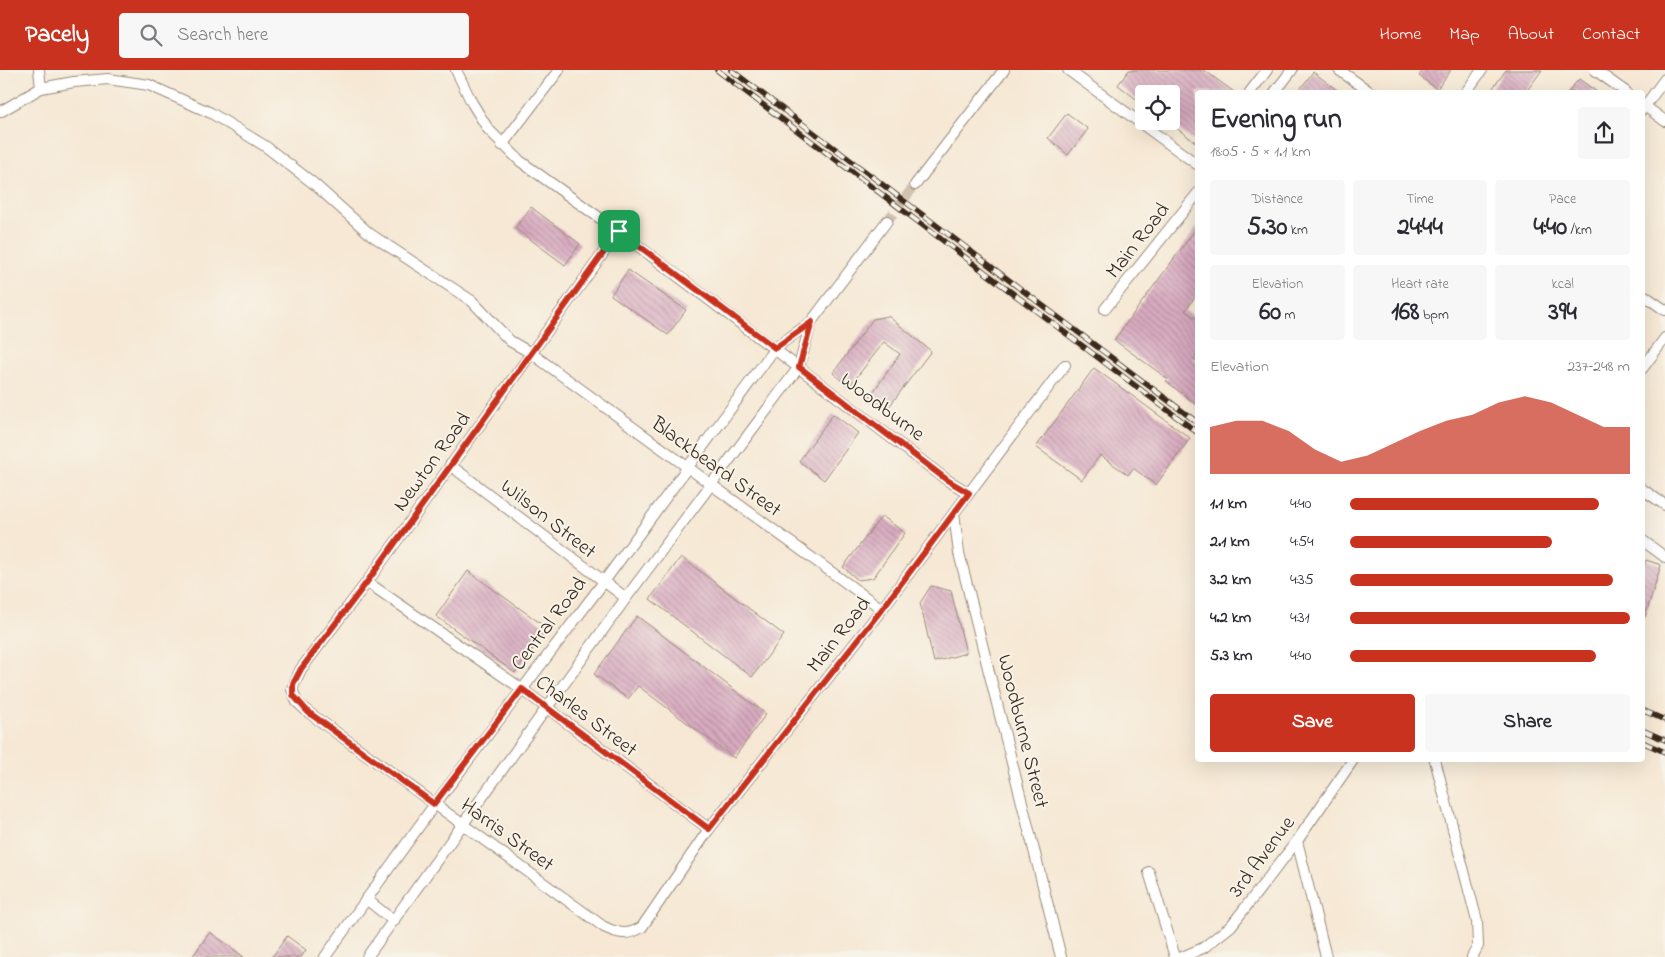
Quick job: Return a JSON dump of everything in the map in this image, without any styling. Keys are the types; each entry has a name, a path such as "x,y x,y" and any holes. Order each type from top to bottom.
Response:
{"street":[{"path":"0,112 41,88 39,70"},
{"path":"456,70 472,104 502,145 775,348"},
{"path":"502,145 559,70"},
{"path":"915,185 1004,70"},
{"path":"1068,70 1195,163"},
{"path":"1252,90 1267,70"},
{"path":"1277,90 1292,70"},
{"path":"1339,70 1367,90"},
{"path":"1467,90 1482,70"},
{"path":"1595,70 1623,90"},
{"path":"1645,104 1665,79"},
{"name":"Blackbeard Street","path":"41,88 82,81 108,80 150,85 211,113 265,146 313,183 370,234 472,301 510,341 531,353 882,609"},
{"path":"1645,108 1665,121"},
{"name":"Main Road","path":"1105,309 1122,291 1195,196"},
{"name":"Central Road","path":"325,957 434,804 603,583 775,348 812,322 887,222"},
{"name":"Newton Road","path":"308,712 293,695 296,678 619,231"},
{"path":"1645,296 1665,310"},
{"name":"Central Road","path":"367,957 626,598 799,367 812,322"},
{"path":"1645,364 1665,338"},
{"name":"Woodburne","path":"775,348 947,480 969,493"},
{"name":"Main Road","path":"642,927 709,829 882,609 1066,365"},
{"name":"Wilson Street","path":"450,466 603,583 626,598"},
{"path":"1645,491 1665,505"},
{"name":"Woodburne Street","path":"954,513 959,553 1061,957"},
{"path":"1645,542 1665,557"},
{"name":"Charles Street","path":"367,582 522,689 709,829"},
{"name":"Harris Street","path":"308,712 604,927 626,934 642,927"},
{"name":"3rd Avenue","path":"1182,957 1203,948 1231,926 1298,841 1352,762"},
{"path":"1436,762 1477,921 1478,946 1472,957"},
{"path":"1298,841 1326,957"},
{"path":"1150,872 1175,957"},
{"path":"366,899 394,921"}],"building":[{"path":"1129,70 1204,70 1231,90 1195,90 1195,142 1179,130 1180,85 1135,85 1135,98 1118,85"},
{"path":"1423,70 1451,70 1437,89 1419,76"},
{"path":"1506,70 1542,70 1527,90 1491,90"},
{"path":"1313,72 1337,90 1300,90"},
{"path":"1579,79 1594,90 1570,90"},
{"path":"1067,113 1088,129 1068,155 1048,138"},
{"path":"531,207 580,244 565,265 515,228"},
{"path":"1195,230 1195,297 1185,311 1195,318 1195,404 1166,381 1168,379 1114,340"},
{"path":"628,270 686,310 668,335 611,295"},
{"path":"888,316 931,351 885,412 868,399 900,354 884,342 849,387 833,373 873,319"},
{"path":"1094,368 1190,438 1156,485 1133,468 1128,475 1100,455 1082,480 1036,447"},
{"path":"833,414 858,433 824,480 799,461"},
{"path":"882,516 905,533 873,578 858,580 843,567"},
{"path":"681,557 784,635 752,677 650,599"},
{"path":"1646,560 1661,565 1645,617"},
{"path":"468,571 547,628 515,673 436,616"},
{"path":"931,586 951,591 966,653 934,662 920,603"},
{"path":"637,616 766,714 734,758 638,686 628,699 594,674"},
{"path":"210,932 244,957 192,957"},
{"path":"287,936 306,950 301,957 272,957"}],"tunnel":[{"path":"887,221 915,185"}],"railway":[{"path":"717,70 1195,431"},
{"path":"731,70 1195,421"},
{"path":"1645,711 1665,720"},
{"path":"1645,731 1665,740"},
{"path":"1645,743 1665,752"}],"route":[{"path":"619,231 775,348 812,322 799,367 947,480 969,493 882,609 709,829 522,689 434,804 308,712 297,702 292,689 301,669 367,582 619,231"}]}
